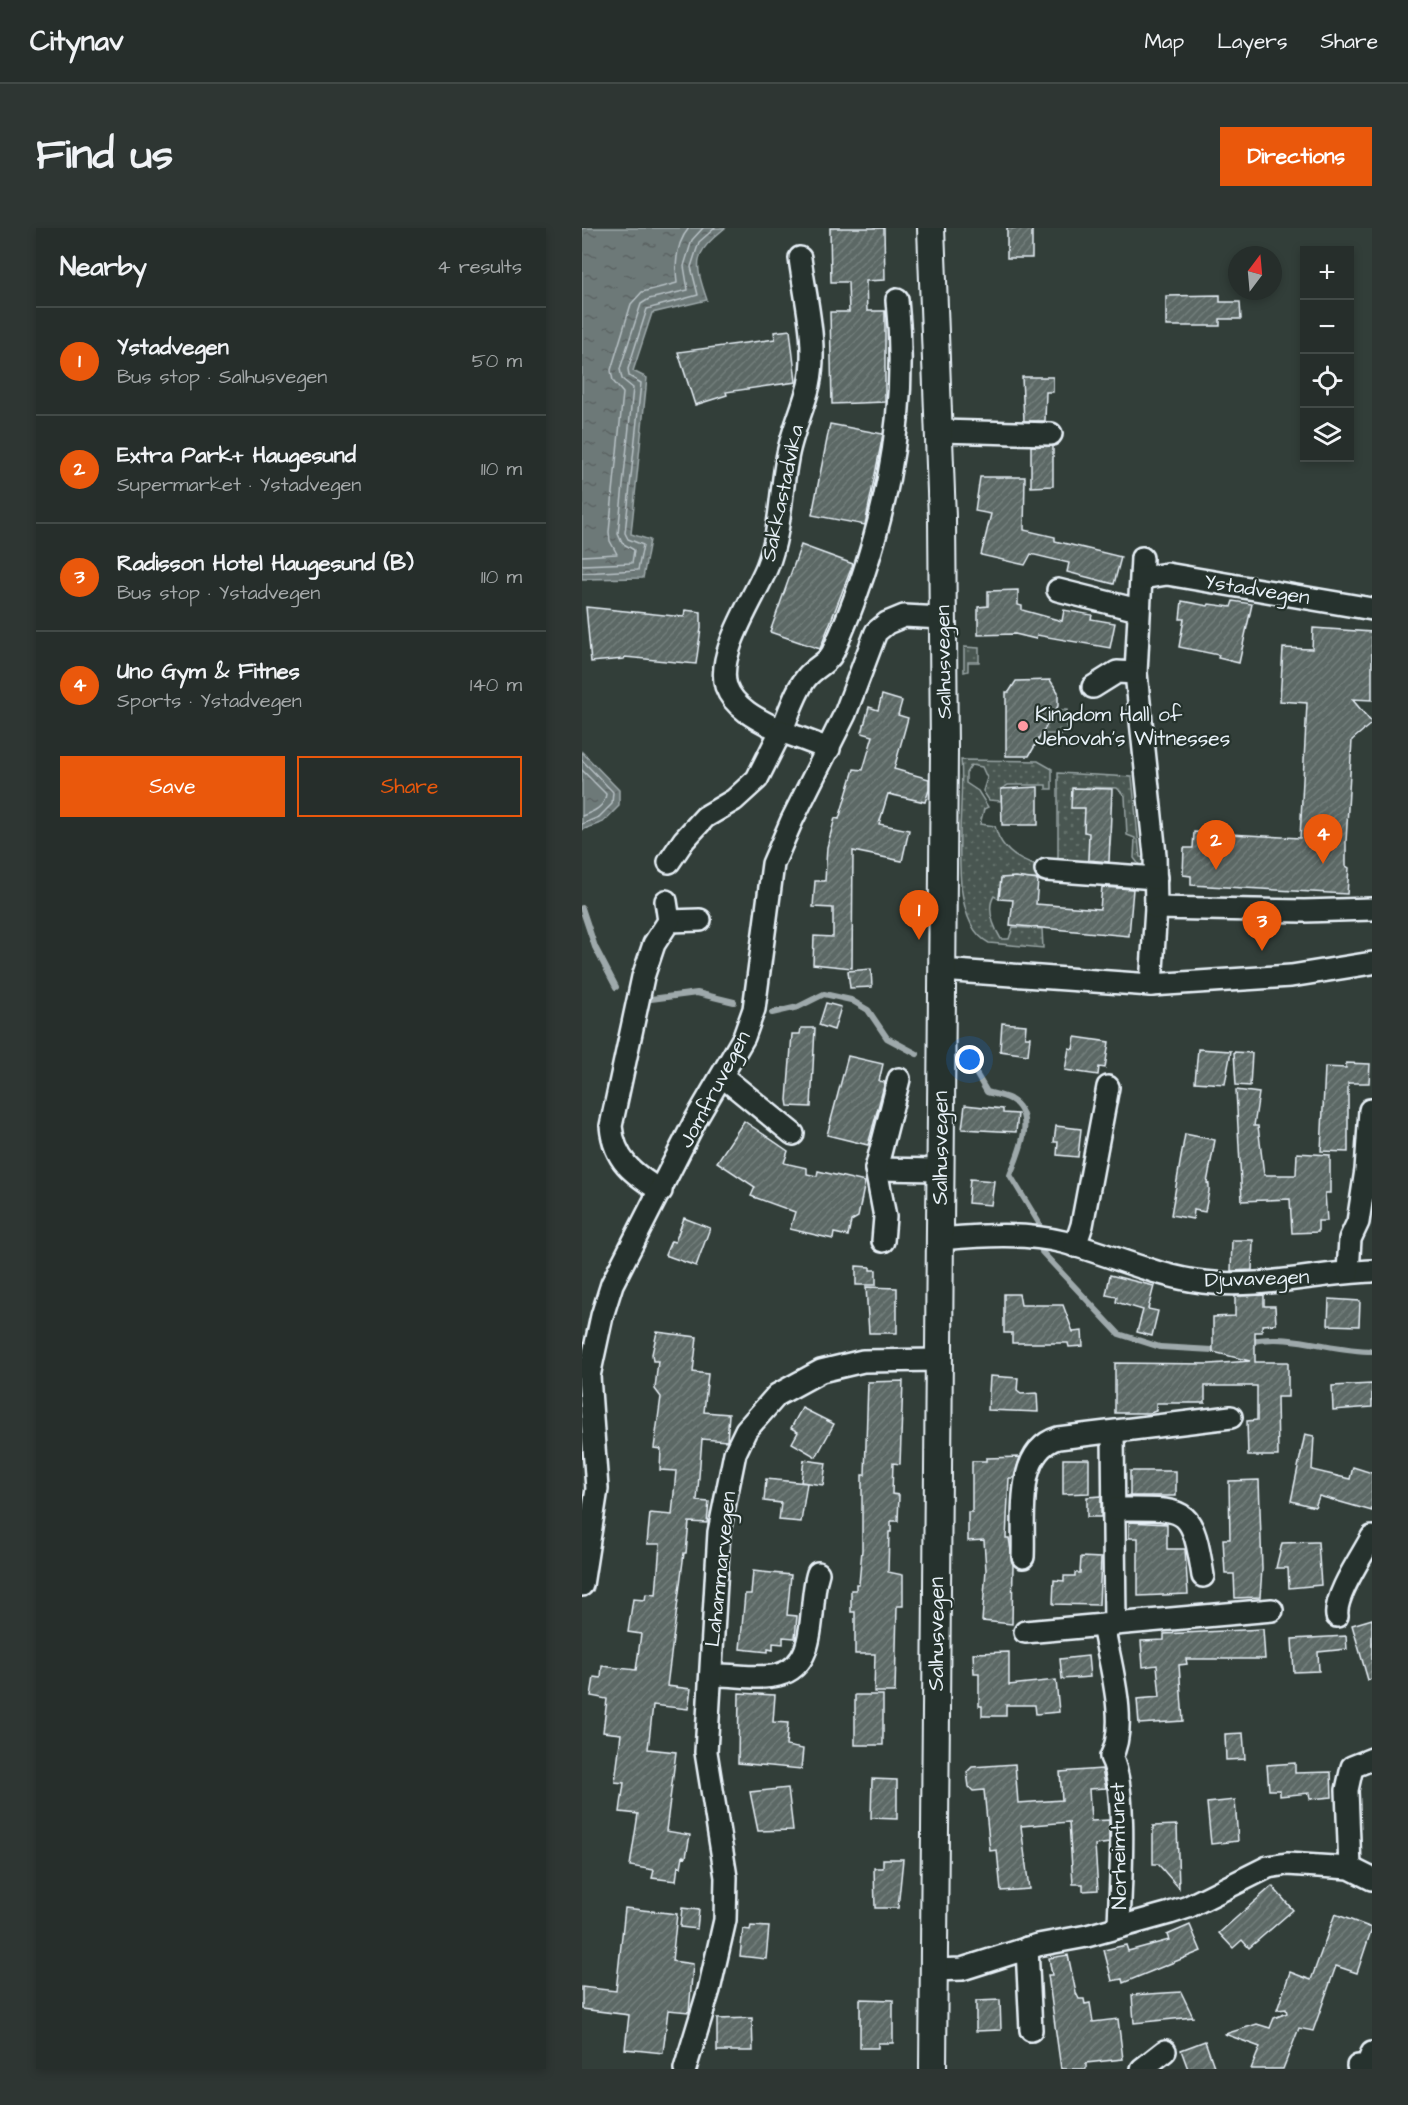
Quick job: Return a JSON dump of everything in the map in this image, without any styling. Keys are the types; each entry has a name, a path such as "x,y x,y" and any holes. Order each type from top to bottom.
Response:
{"main road":[{"name":"Salhusvegen","path":"931,228 939,431 944,750 933,2069"}],"street":[{"name":"Sakkastadvika","path":"800,258 813,362 809,385 787,458 780,517 768,565 726,659 726,685 735,701 755,718 781,731 829,749"},
{"path":"669,862 684,840 705,817 734,800 757,779 806,678 831,655 872,552 882,512 898,396 897,300"},
{"path":"939,431 1051,434"},
{"name":"Ystadvegen","path":"1151,985 1156,908 1154,828 1136,673 1137,610 1142,568 1372,609"},
{"path":"1058,590 1137,610"},
{"name":"Jomfruvegen","path":"582,1585 597,1489 590,1405 591,1366 612,1284 695,1121 744,1037 754,1009 773,864 792,820 829,749 876,632 887,623 904,616 942,618"},
{"path":"1093,687 1117,672 1136,673"},
{"path":"1046,870 1156,878"},
{"path":"1156,908 1304,911 1372,909"},
{"path":"661,1191 638,1178 620,1159 614,1144 611,1126 643,977 668,911 700,920"},
{"path":"941,970 1151,985 1291,976 1372,963"},
{"path":"722,1076 793,1134"},
{"path":"884,1241 885,1217 876,1169 899,1079"},
{"path":"1075,1246 1082,1225 1108,1087"},
{"path":"1348,1272 1350,1239 1365,1220 1370,1110"},
{"path":"876,1169 940,1170"},
{"name":"Djuvavegen","path":"940,1239 1020,1237 1063,1242 1162,1274 1206,1282 1286,1280 1372,1271"},
{"name":"Lahammarvegen","path":"685,2069 725,1920 726,1877 706,1752 722,1505 735,1453 746,1430 777,1395 796,1382 828,1368 863,1361 939,1360"},
{"path":"1023,1557 1027,1471 1032,1458 1051,1440 1113,1434 1231,1417"},
{"name":"Norheimtunet","path":"1113,1434 1115,1509 1109,1624 1118,1725 1117,1746 1111,1757 1116,1767 1119,1795 1119,1926"},
{"path":"1115,1509 1168,1509 1184,1516 1192,1523 1197,1535 1203,1576"},
{"path":"1337,1616 1336,1608 1340,1596 1372,1537"},
{"name":"Lahammarvegen","path":"712,1676 776,1675 801,1661 806,1649 818,1573"},
{"path":"1025,1632 1272,1610"},
{"path":"1350,1868 1347,1790 1352,1767 1372,1759"},
{"name":"Norheimtunet","path":"933,1971 962,1969 1028,1948 1087,1936 1188,1907 1268,1867 1287,1864 1350,1868 1372,1879"},
{"path":"1028,1948 1031,2030"},
{"path":"1142,2069 1165,2051"}],"shaded area":[{"path":"964,647 979,648 979,662 968,662 968,671 964,672"},
{"path":"1055,710 1067,710 1067,734 1039,734"},
{"path":"961,760 1038,761 1052,769 1052,789 1046,789 1046,785 1008,785 1001,789 1001,801 989,800 983,791 987,778 982,767 971,765 966,773 966,783 978,791 988,807 984,809 980,824 995,826 1001,841 1010,852 1037,866 1038,879 1001,878 999,899 994,896 991,907 996,929 1001,939 1009,939 1013,927 1042,929 1043,948 989,943 975,930 966,911 961,887 960,860"},
{"path":"1058,773 1132,777 1140,857 1144,858 1145,866 1140,866 1134,858 1135,838 1127,835 1125,796 1117,788 1086,787 1071,808 1085,808 1084,832 1111,833 1110,845 1089,844 1088,863 1058,862"}],"water":[{"path":"582,228 725,228 707,245 699,260 700,276 707,300 652,313 633,371 647,378 631,534 650,540 643,578 582,579"},
{"path":"582,752 619,790 619,806 603,822 582,830"}],"building":[{"path":"830,228 884,228 885,280 866,281 867,311 885,311 885,402 832,404 830,312 849,312 848,282 831,282"},
{"path":"1007,228 1032,228 1032,258 1007,258"},
{"path":"1220,295 1220,302 1240,302 1241,319 1220,319 1220,326 1166,326 1166,296"},
{"path":"790,330 796,382 726,392 727,395 695,405 678,352 775,339 774,332"},
{"path":"1022,377 1053,377 1053,392 1046,392 1045,421 1024,421"},
{"path":"830,424 883,434 865,525 812,515"},
{"path":"1031,446 1053,446 1053,486 1031,487"},
{"path":"980,477 1025,477 1024,530 1055,537 1055,541 1121,557 1114,584 1067,572 1069,563 1031,554 1025,565 981,555 991,514 975,511"},
{"path":"801,545 853,564 820,649 770,632"},
{"path":"1018,590 1018,605 1022,606 1022,610 1062,621 1064,610 1092,615 1091,619 1115,623 1110,648 1037,635 1036,639 1015,634 978,635 978,607 988,606 988,591"},
{"path":"1182,601 1208,606 1209,604 1231,607 1233,601 1252,604 1239,663 1218,658 1219,655 1179,647 1184,619 1180,619"},
{"path":"586,607 684,617 685,610 701,612 696,664 625,657 624,659 591,662"},
{"path":"1313,628 1372,632 1372,700 1352,699 1372,723 1352,740 1346,842 1346,866 1349,868 1347,894 1191,885 1191,876 1183,875 1184,848 1193,848 1194,832 1300,838 1307,703 1280,701 1283,648 1312,649"},
{"name":"Kingdom Hall of Jehovah's Witnesses","path":"1050,680 1058,692 1058,706 1029,756 1006,756 1006,692 1009,692 1016,681"},
{"path":"882,695 902,701 898,715 908,718 894,769 929,779 929,790 925,802 888,794 879,824 909,830 902,861 853,851 852,968 813,964 814,936 833,937 833,908 813,907 815,881 825,881 827,847 835,818 839,819 854,769 863,770 873,736 862,733 869,707 878,710"},
{"path":"1038,787 1038,825 1002,825 1001,789"},
{"path":"1072,788 1112,789 1109,862 1088,860 1089,833 1084,832 1085,808 1071,808"},
{"path":"1001,878 1038,880 1036,904 1100,909 1102,887 1133,889 1129,936 1010,925 1013,900 999,899"},
{"path":"871,969 872,987 850,988 848,971"},
{"path":"826,1003 841,1007 834,1030 819,1025"},
{"path":"1002,1023 1026,1025 1025,1037 1030,1037 1028,1055 1000,1051"},
{"path":"801,1028 815,1028 811,1107 788,1106 787,1100 792,1034 800,1034"},
{"path":"1075,1037 1109,1042 1105,1068 1099,1067 1098,1075 1065,1070 1069,1048 1073,1049"},
{"path":"1198,1049 1231,1051 1225,1084 1195,1082"},
{"path":"1234,1052 1252,1053 1250,1086 1236,1085"},
{"path":"848,1056 883,1064 879,1081 885,1082 868,1145 827,1135"},
{"path":"1346,1063 1370,1064 1369,1083 1348,1083 1348,1152 1321,1151 1325,1067 1346,1068"},
{"path":"1236,1090 1259,1093 1254,1126 1258,1126 1264,1175 1296,1175 1297,1153 1330,1155 1330,1193 1325,1193 1327,1221 1318,1221 1318,1232 1292,1233 1290,1199 1242,1201"},
{"path":"965,1105 1003,1109 1003,1113 1018,1114 1016,1132 962,1129"},
{"path":"744,1121 788,1151 784,1163 807,1168 807,1174 817,1176 818,1171 865,1182 858,1217 851,1221 848,1236 834,1233 833,1239 790,1229 795,1212 751,1196 755,1187 717,1162"},
{"path":"1056,1126 1081,1129 1078,1157 1057,1155 1058,1142 1054,1142"},
{"path":"1185,1134 1215,1140 1207,1183 1209,1191 1205,1212 1194,1210 1193,1219 1171,1215"},
{"path":"970,1179 994,1181 991,1205 968,1203"},
{"path":"684,1218 710,1228 696,1266 665,1255 671,1241 675,1242"},
{"path":"1232,1240 1253,1240 1252,1270 1231,1271"},
{"path":"856,1266 876,1270 876,1285 856,1285"},
{"path":"1110,1275 1154,1286 1148,1309 1158,1311 1152,1336 1137,1332 1143,1310 1116,1302 1117,1297 1106,1295"},
{"path":"866,1287 897,1288 897,1333 869,1333"},
{"path":"1004,1294 1019,1294 1021,1305 1063,1305 1073,1332 1082,1331 1083,1346 1069,1347 1068,1343 1012,1343 1012,1333 1004,1333"},
{"path":"1264,1295 1264,1306 1275,1306 1276,1324 1262,1325 1262,1332 1255,1332 1255,1362 1288,1362 1288,1397 1277,1397 1278,1456 1248,1456 1247,1421 1257,1420 1257,1386 1205,1386 1205,1403 1156,1403 1156,1411 1150,1413 1115,1413 1115,1363 1210,1364 1250,1361 1213,1352 1213,1317 1235,1316 1235,1296"},
{"path":"1329,1299 1360,1301 1359,1326 1328,1325"},
{"path":"657,1332 697,1337 693,1372 708,1374 704,1412 729,1414 727,1441 702,1439 697,1501 709,1502 707,1523 689,1522 686,1553 684,1553 667,1686 691,1689 688,1709 653,1705 648,1749 676,1752 666,1831 690,1835 686,1857 683,1856 681,1867 678,1866 676,1881 652,1878 654,1870 630,1866 638,1814 620,1812 624,1783 615,1782 621,1734 603,1732 607,1699 591,1696 594,1677 601,1678 602,1666 636,1670 641,1634 628,1632 633,1599 645,1600 646,1594 656,1595 660,1544 647,1544 650,1513 672,1515 676,1471 660,1470 661,1449 654,1448 661,1397 655,1389 658,1361 653,1361 652,1354"},
{"path":"990,1376 1018,1378 1017,1391 1021,1394 1037,1393 1038,1412 988,1410"},
{"path":"903,1381 900,1464 893,1463 892,1494 899,1495 898,1521 891,1521 891,1532 889,1532 888,1572 903,1575 903,1606 897,1606 895,1692 874,1692 875,1654 855,1654 855,1612 851,1612 851,1590 856,1590 856,1584 859,1584 862,1550 862,1475 865,1475 868,1382"},
{"path":"1372,1384 1372,1407 1333,1410 1332,1386"},
{"path":"802,1408 834,1424 816,1457 792,1443 798,1432 791,1428"},
{"path":"1305,1434 1314,1436 1312,1470 1350,1479 1353,1467 1372,1473 1372,1511 1319,1496 1315,1507 1291,1501"},
{"path":"1020,1457 1014,1478 1009,1478 1006,1538 1009,1538 1013,1564 1012,1624 982,1621 986,1570 984,1540 968,1541 968,1512 972,1512 972,1461 986,1461 986,1458"},
{"path":"1063,1459 1089,1459 1089,1493 1063,1494"},
{"path":"804,1460 826,1463 823,1485 801,1482"},
{"path":"1130,1471 1176,1471 1176,1496 1126,1496 1130,1495"},
{"path":"766,1479 807,1483 801,1522 779,1520 781,1503 764,1501"},
{"path":"1259,1480 1262,1569 1260,1597 1235,1598 1234,1574 1225,1574 1223,1539 1230,1539 1229,1481"},
{"path":"1101,1496 1101,1517 1087,1517 1087,1497"},
{"path":"1129,1522 1167,1524 1167,1549 1185,1549 1188,1594 1138,1596 1138,1538 1129,1538"},
{"path":"1318,1542 1321,1585 1289,1588 1288,1568 1276,1568 1282,1543"},
{"path":"1081,1557 1101,1558 1099,1605 1053,1604 1054,1580 1064,1581 1064,1576 1075,1576 1075,1573 1080,1573"},
{"path":"753,1571 791,1575 787,1615 797,1616 795,1638 783,1637 783,1644 773,1643 773,1650 768,1649 768,1652 740,1649 745,1594 751,1594"},
{"path":"1372,1619 1372,1679 1368,1680 1352,1625"},
{"path":"1263,1629 1265,1659 1186,1659 1187,1664 1179,1665 1183,1721 1139,1724 1137,1699 1160,1697 1157,1665 1143,1667 1141,1641 1164,1640 1164,1634"},
{"path":"1346,1636 1347,1649 1318,1652 1319,1671 1294,1672 1292,1639"},
{"path":"1009,1652 1009,1685 1056,1680 1059,1712 1036,1714 1035,1705 1006,1705 1006,1716 982,1716 982,1706 979,1706 979,1673 974,1673 973,1653"},
{"path":"1088,1656 1090,1677 1062,1679 1060,1659"},
{"path":"739,1693 775,1695 773,1722 788,1723 786,1746 803,1749 801,1769 738,1763"},
{"path":"855,1695 883,1695 883,1745 855,1745"},
{"path":"1243,1733 1245,1759 1226,1760 1225,1734"},
{"path":"1295,1763 1295,1773 1331,1772 1332,1797 1310,1799 1309,1793 1280,1796 1280,1790 1269,1790 1267,1765"},
{"path":"1015,1764 1018,1803 1062,1800 1060,1772 1102,1769 1106,1788 1089,1789 1091,1821 1109,1820 1109,1843 1095,1845 1098,1890 1083,1891 1083,1884 1073,1884 1069,1822 1021,1826 1029,1889 1001,1891 997,1850 990,1851 984,1790 973,1791 969,1787 967,1772 972,1767"},
{"path":"872,1779 897,1780 897,1819 871,1818"},
{"path":"788,1788 793,1830 758,1831 750,1792"},
{"path":"1235,1800 1238,1841 1211,1844 1207,1803"},
{"path":"1177,1825 1179,1888 1158,1864 1153,1864 1153,1826"},
{"path":"883,1859 903,1859 898,1908 875,1908 874,1868 883,1868"},
{"path":"1272,1886 1293,1910 1249,1948 1242,1940 1233,1948 1219,1933"},
{"path":"625,1908 677,1914 672,1961 693,1964 689,2012 668,2010 663,2053 625,2049 629,2015 582,2009 582,1987 616,1991"},
{"path":"682,1908 699,1910 697,1929 680,1927"},
{"path":"1335,1914 1372,1928 1357,1973 1336,1966 1313,2031 1299,2028 1283,2069 1251,2069 1260,2047 1225,2034 1257,2024 1270,2028 1274,2018 1287,2013 1286,2009 1277,2010 1290,1972 1311,1980"},
{"path":"1190,1925 1201,1951 1123,1983 1122,1979 1112,1981 1104,1950 1126,1945 1128,1951 1169,1940 1167,1935"},
{"path":"751,1926 769,1927 766,1959 740,1956 743,1929 750,1930"},
{"path":"1068,1955 1076,1993 1079,1999 1084,1999 1085,2004 1090,2003 1093,2022 1118,2019 1123,2059 1086,2063 1086,2069 1061,2069 1048,1975 1052,1975 1049,1958"},
{"path":"1181,1992 1193,2017 1134,2023 1132,1995"},
{"path":"860,1999 893,2000 893,2043 878,2043 878,2048 860,2048"},
{"path":"1000,2000 1001,2030 976,2031 976,2001"},
{"path":"752,2018 753,2051 717,2051 717,2019"},
{"path":"1205,2041 1215,2069 1188,2069 1181,2050"}],"waterway":[{"path":"582,908 595,947 616,987"},
{"path":"651,999 697,993 734,1002"},
{"path":"772,1013 798,1007 824,994 851,1000 868,1010 887,1038 917,1054"},
{"path":"962,1062 974,1070 987,1092 1010,1099 1023,1115 1024,1135 1010,1175 1039,1223 1042,1252 1119,1334 1160,1347 1212,1350 1221,1348"},
{"path":"1248,1342 1295,1340 1372,1351"}],"place":[{"name":"Kingdom Hall of Jehovah's Witnesses","path":"1023,726"},
{"name":"Uno Gym & Fitnes","path":"1323,864"},
{"name":"Extra Park+ Haugesund","path":"1216,870"},
{"name":"Ystadvegen","path":"919,940"},
{"name":"Radisson Hotel Haugesund (B)","path":"1262,951"}]}
